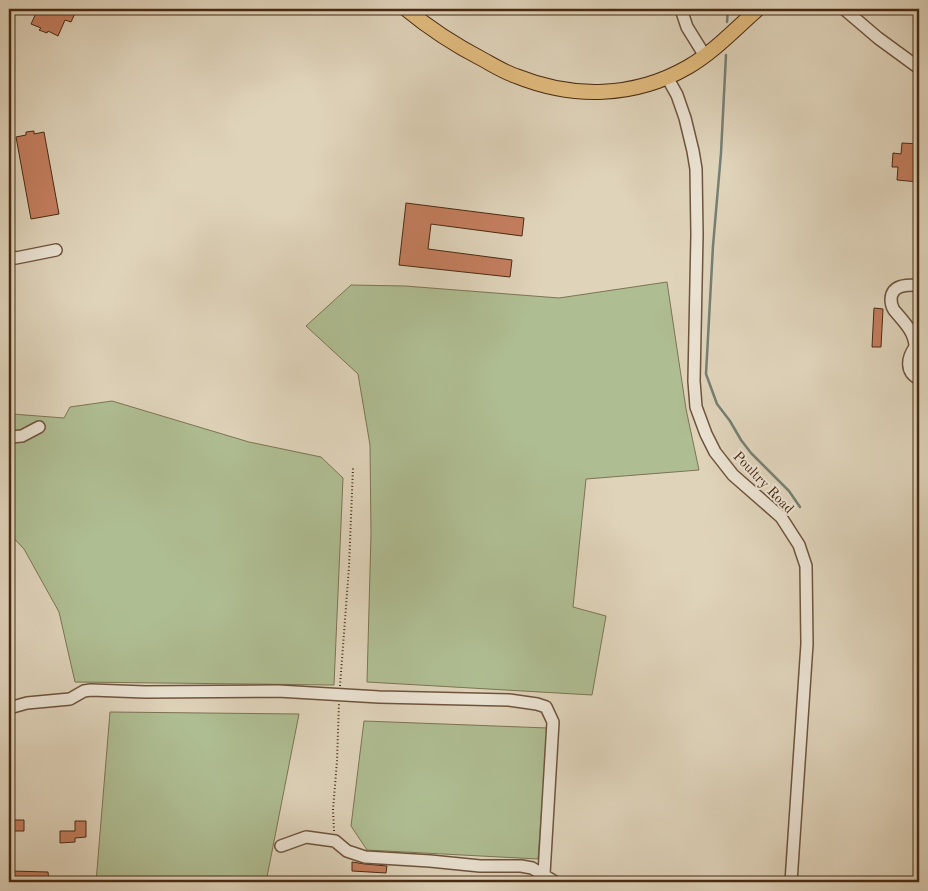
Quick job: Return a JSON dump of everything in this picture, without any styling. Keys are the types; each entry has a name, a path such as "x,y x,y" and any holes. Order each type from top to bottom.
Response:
{"main road":[{"path":"406,9 428,26 472,54 514,76 546,86 585,93 635,89 690,66 705,56 758,9"}],"street":[{"path":"681,9 687,27 705,56"},
{"path":"844,9 878,38 919,68"},
{"name":"Poultry Road","path":"667,77 677,95 693,151 696,169 697,235 694,381 696,408 715,452 733,475 781,517 799,545 806,566 807,644 791,882"},
{"path":"9,256 16,258 56,250"},
{"path":"919,285 902,285 894,290 891,304 914,336 915,347 909,364 912,374 919,379"},
{"path":"9,436 22,436 39,427"},
{"path":"9,708 27,703 70,699 84,691 91,690 145,692 278,691 379,697 509,700 537,704 546,708 553,722 544,874"},
{"path":"280,846 306,837 335,841 347,850 365,857 430,860 480,866 521,866 532,868 555,882"}],"path":[{"path":"335,841 333,810 349,567 353,468"}],"green space":[{"path":"667,282 686,409 699,470 586,479 573,607 606,616 592,695 367,682 371,534 370,445 358,374 306,326 351,285 405,286 559,298"},
{"path":"112,401 249,442 321,457 343,478 334,685 75,682 59,612 24,549 9,533 9,412 12,414 64,418 70,407"},
{"path":"110,712 299,714 266,882 96,882"},
{"path":"364,721 548,728 538,859 367,850 351,826"}],"building":[{"path":"38,9 77,9 71,22 65,20 58,36 48,31 47,33 39,30 41,28 31,24"},
{"path":"34,131 34,134 44,132 59,214 31,219 16,137 26,135 26,132"},
{"path":"902,143 919,144 919,182 897,180 898,167 892,167 893,153 901,154"},
{"path":"406,203 524,218 522,236 431,224 428,249 512,260 510,277 399,265"},
{"path":"874,308 883,309 881,347 872,347"},
{"path":"10,820 24,820 24,831 10,831"},
{"path":"75,821 86,821 86,837 75,838 75,842 60,843 60,831 75,831"},
{"path":"352,862 387,866 386,873 352,871"},
{"path":"11,871 48,872 49,882 11,882"}],"waterway":[{"path":"727,22 728,9"},
{"path":"726,55 706,374 717,404 741,440 751,453 789,491 800,507"}]}
